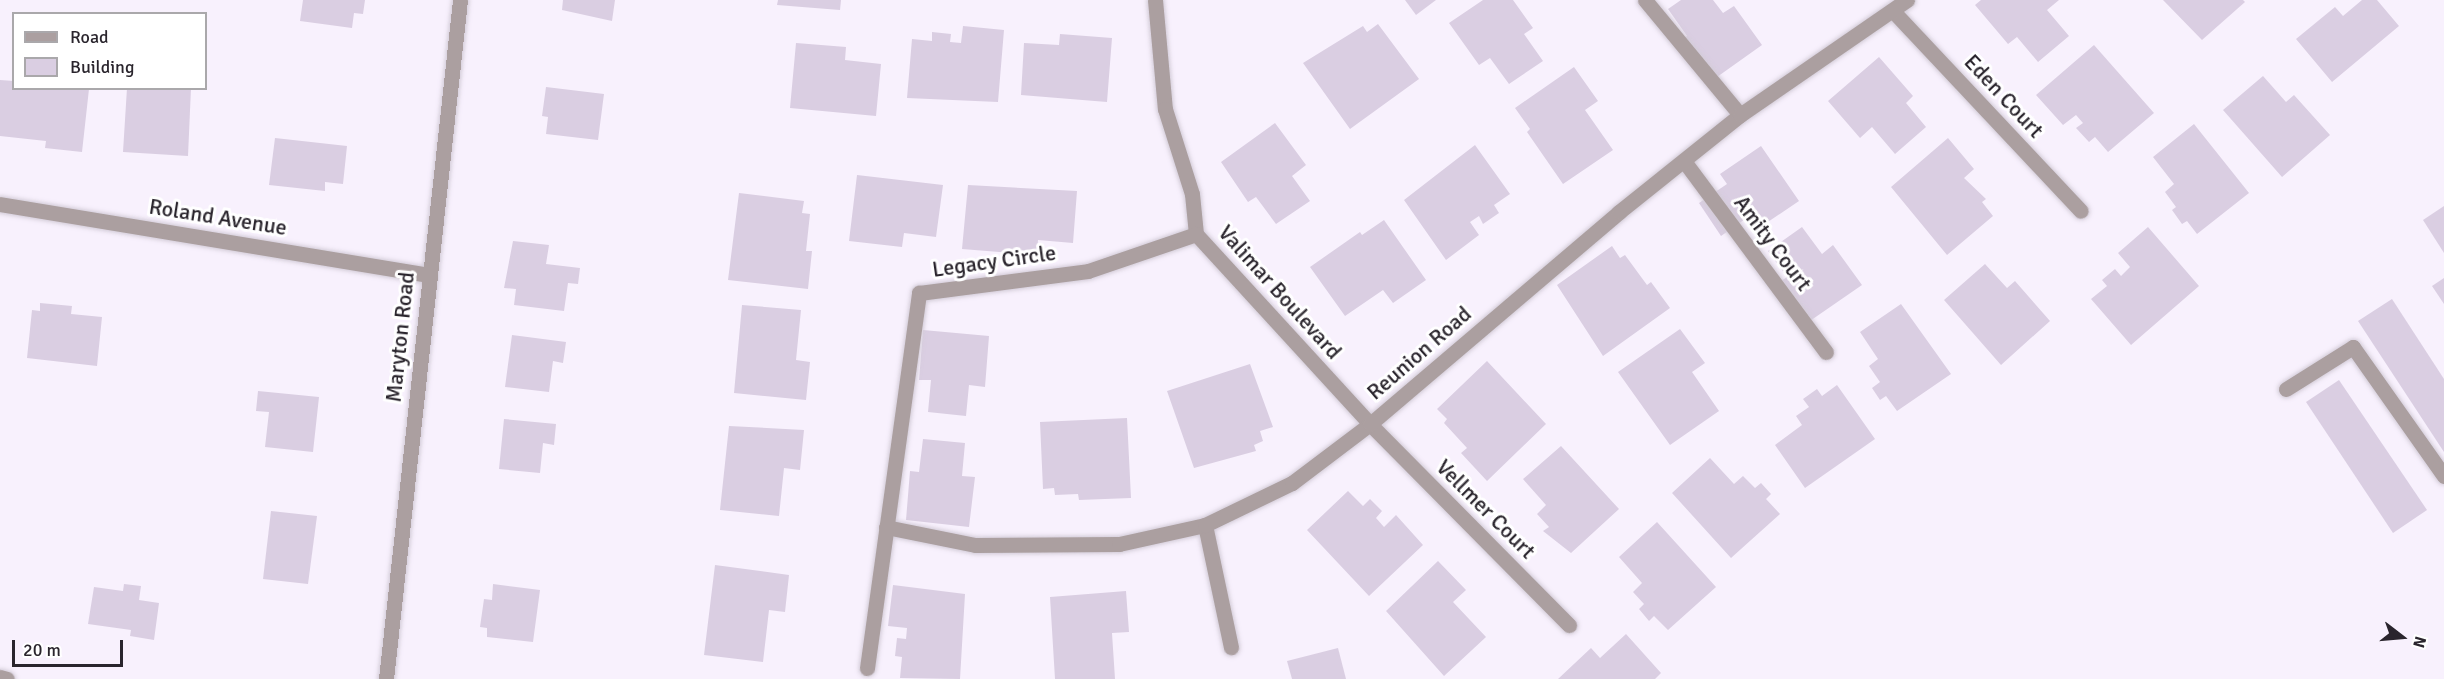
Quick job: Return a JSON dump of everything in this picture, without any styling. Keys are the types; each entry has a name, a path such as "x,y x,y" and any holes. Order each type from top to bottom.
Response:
{"street":[{"name":"Maryton Road","path":"386,679 460,0"},
{"name":"Valimar Boulevard","path":"1155,0 1165,109 1192,194 1196,234 1370,424"},
{"path":"1645,0 1740,115"},
{"name":"Reunion Road","path":"886,527 975,545 1051,547 1119,544 1205,525 1292,483 1370,424 1610,219 1740,115 1906,0"},
{"name":"Eden Court","path":"1893,11 2081,211"},
{"name":"Amity Court","path":"1684,161 1826,352"},
{"name":"Roland Avenue","path":"0,204 429,275"},
{"name":"Legacy Circle","path":"886,527 919,293 1088,271 1196,234"},
{"path":"2286,389 2353,347 2444,476"},
{"name":"Vellmer Court","path":"1370,424 1569,625"},
{"path":"1205,525 1230,647"},
{"path":"867,668 886,527"},
{"path":"0,677 7,679"}],"building":[{"path":"303,0 365,0 363,14 354,13 352,28 300,21"},
{"path":"563,0 615,0 612,21 562,10"},
{"path":"778,0 841,0 840,10 777,5"},
{"path":"1405,0 1436,0 1416,15"},
{"path":"1483,0 1513,0 1533,28 1524,34 1543,61 1509,84 1490,58 1479,65 1449,23"},
{"path":"1681,0 1713,0 1723,13 1734,6 1762,45 1710,82 1681,40 1687,36 1668,9"},
{"path":"1981,0 2059,0 2047,10 2069,36 2038,62 2017,37 2008,44 1975,5"},
{"path":"2163,0 2243,0 2245,2 2202,40"},
{"path":"2362,0 2377,0 2399,26 2332,82 2296,39 2335,7 2343,16"},
{"path":"1378,24 1419,79 1350,129 1303,63 1363,26 1367,32"},
{"path":"963,26 1004,30 998,102 907,98 912,39 932,41 932,32 951,34 950,42 961,43"},
{"path":"1060,34 1112,38 1107,102 1021,95 1024,43 1059,45"},
{"path":"796,43 846,47 845,60 881,64 876,116 790,108"},
{"path":"2094,45 2154,113 2108,152 2095,137 2089,142 2076,128 2083,123 2076,115 2063,125 2036,95"},
{"path":"1879,57 1913,96 1906,103 1926,127 1895,154 1872,127 1860,138 1828,101"},
{"path":"1574,67 1598,101 1585,110 1613,150 1563,184 1527,132 1530,129 1515,108"},
{"path":"2263,76 2286,102 2294,95 2330,135 2282,177 2223,110"},
{"path":"0,80 12,81 12,90 89,90 82,152 45,148 46,141 0,136"},
{"path":"546,87 604,94 598,140 546,134 548,117 542,116"},
{"path":"127,90 191,90 188,156 123,152"},
{"path":"1275,123 1306,165 1292,176 1310,201 1276,224 1256,197 1248,202 1221,162"},
{"path":"2194,124 2249,193 2197,234 2187,221 2182,224 2172,210 2176,207 2165,192 2174,184 2153,157"},
{"path":"275,138 347,146 343,184 325,182 325,191 269,185"},
{"path":"1948,138 1974,169 1964,178 1986,199 1982,202 1993,216 1947,255 1891,187"},
{"path":"1475,145 1510,194 1494,205 1499,213 1483,224 1479,216 1470,222 1479,235 1446,260 1404,200"},
{"path":"1761,146 1799,201 1756,230 1748,217 1721,236 1699,203 1727,184 1720,174"},
{"path":"857,175 943,185 936,237 904,233 902,247 849,241"},
{"path":"968,185 1077,191 1073,243 1038,240 1037,255 962,249"},
{"path":"739,193 804,201 802,213 810,214 806,251 812,251 808,289 728,280"},
{"path":"2444,206 2444,253 2423,220"},
{"path":"1384,220 1426,280 1393,303 1383,290 1345,316 1310,267 1360,232 1362,235"},
{"path":"1802,227 1822,254 1833,245 1862,285 1807,323 1778,283 1787,277 1768,251"},
{"path":"2148,227 2199,286 2131,345 2091,299 2107,286 2102,280 2115,269 2121,276 2130,267 2118,253"},
{"path":"513,241 549,245 546,264 580,268 578,284 568,283 564,311 514,305 516,289 504,288"},
{"path":"1612,246 1620,258 1625,255 1647,285 1651,282 1670,308 1603,356 1557,285"},
{"path":"1985,264 2007,288 2015,281 2050,321 2001,365 1944,300"},
{"path":"2444,278 2444,304 2432,286"},
{"path":"2392,299 2444,379 2444,452 2358,321"},
{"path":"40,303 72,306 71,314 102,317 97,366 27,358 32,310 40,311"},
{"path":"1901,304 1951,374 1897,411 1886,396 1880,400 1872,388 1880,382 1869,366 1878,359 1860,332"},
{"path":"742,305 801,310 796,360 810,362 806,400 734,393"},
{"path":"1680,329 1705,363 1692,372 1719,411 1670,445 1618,372"},
{"path":"923,330 989,336 985,387 969,385 966,416 928,412 931,380 919,380"},
{"path":"512,335 566,342 563,363 553,361 549,392 505,387"},
{"path":"1487,361 1546,424 1487,481 1461,453 1467,448 1444,423 1447,419 1437,409"},
{"path":"1250,364 1273,427 1260,431 1263,441 1254,445 1256,451 1194,468 1167,391"},
{"path":"2339,380 2427,510 2393,533 2306,402"},
{"path":"1837,385 1875,439 1805,488 1775,445 1802,425 1796,416 1809,407 1803,399 1817,389 1822,396"},
{"path":"258,391 319,397 313,452 265,447 269,412 256,411"},
{"path":"1127,418 1131,498 1079,500 1078,494 1055,495 1054,488 1043,489 1040,422"},
{"path":"504,419 556,424 554,445 543,443 540,473 499,469"},
{"path":"729,426 804,430 800,470 784,468 779,516 720,510"},
{"path":"923,439 965,443 962,476 975,477 969,527 906,520 910,471 919,472"},
{"path":"1561,446 1619,509 1571,553 1543,531 1549,527 1537,514 1546,505 1523,479"},
{"path":"1710,458 1734,484 1743,476 1755,488 1761,483 1771,494 1766,499 1780,514 1731,558 1672,493"},
{"path":"1348,491 1363,506 1370,499 1382,511 1376,518 1384,527 1396,515 1423,545 1369,596 1307,530"},
{"path":"271,511 317,516 308,584 263,579"},
{"path":"1657,522 1716,587 1668,630 1654,616 1649,621 1639,609 1644,604 1633,592 1642,583 1619,557"},
{"path":"1438,561 1466,590 1453,602 1486,637 1444,676 1386,611"},
{"path":"715,565 789,575 785,612 769,610 763,662 704,655"},
{"path":"124,584 141,586 139,600 159,603 154,640 130,636 131,630 88,624 94,587 123,591"},
{"path":"493,584 540,590 533,642 487,637 487,628 480,627 484,599 492,600"},
{"path":"893,585 965,594 960,679 900,678 902,657 895,656 897,638 906,639 907,628 888,626"},
{"path":"1126,591 1129,632 1112,633 1115,679 1055,679 1050,597"},
{"path":"1626,634 1661,673 1655,679 1558,679 1591,648 1600,658"},
{"path":"1338,648 1346,679 1292,679 1287,661"}]}
